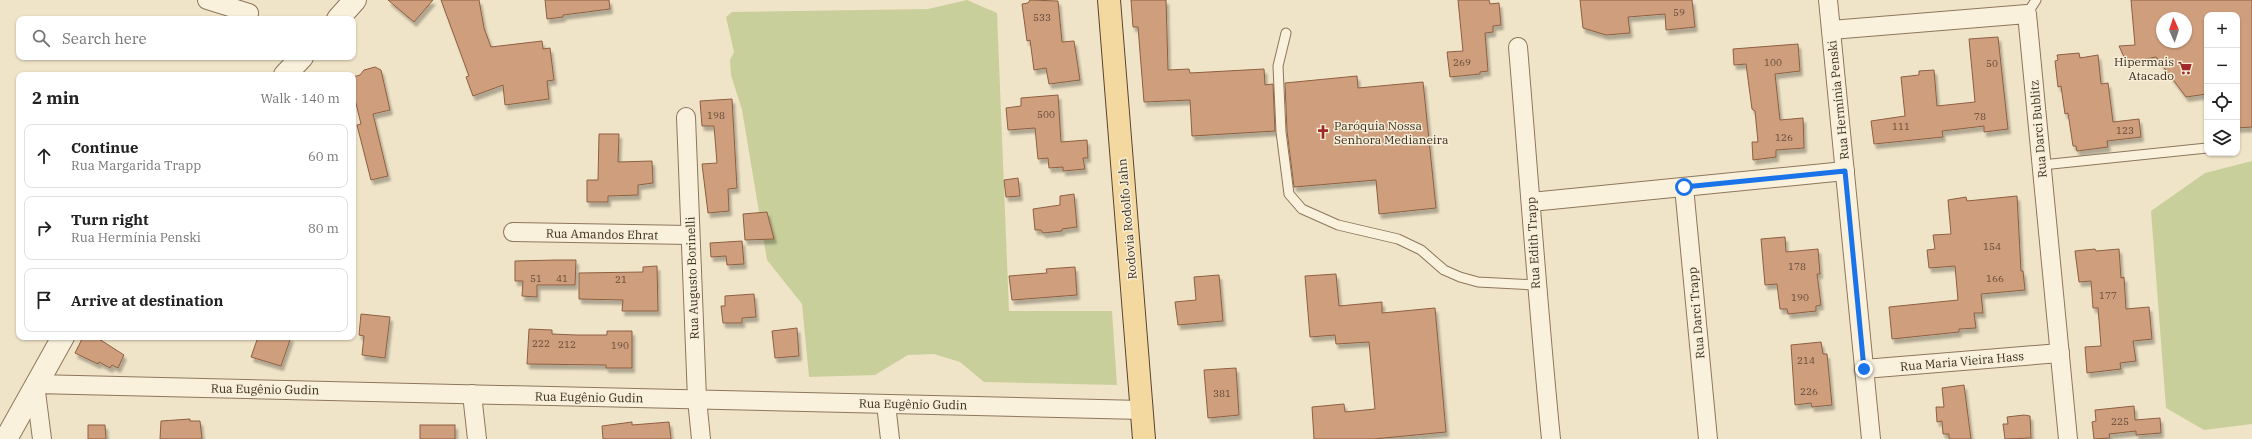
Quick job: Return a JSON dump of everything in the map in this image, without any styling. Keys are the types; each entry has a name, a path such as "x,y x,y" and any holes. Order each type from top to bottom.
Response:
{"main road":[{"name":"Rodovia Rodolfo Jahn","path":"1109,0 1144,439"}],"street":[{"path":"207,0 253,16"},
{"path":"236,0 253,16"},
{"path":"341,16 355,0"},
{"name":"Rua Hermínia Penski","path":"1828,0 1871,439"},
{"name":"Rua Darci Bublitz","path":"1831,30 2032,7 2042,166 2068,439"},
{"name":"Rua Edith Trapp","path":"1518,47 1531,202 1536,285 1551,439"},
{"path":"288,72 298,60"},
{"name":"Rua Augusto Borinelli","path":"686,117 697,399 701,439"},
{"path":"1531,202 1845,171"},
{"name":"Rua Darci Trapp","path":"1684,187 1708,439"},
{"name":"Rua Amandos Ehrat","path":"513,232 690,235"},
{"path":"6,439 35,384 61,340"},
{"name":"Rua Maria Vieira Hass","path":"1864,369 2060,353"},
{"path":"35,384 42,439"},
{"name":"Rua Eugênio Gudin","path":"35,384 1142,410"},
{"path":"472,394 477,439"},
{"path":"886,404 890,439"}],"lane":[{"path":"1286,33 1278,66 1281,132 1289,194 1302,209 1338,225 1398,239 1422,250 1444,270 1460,277 1478,282 1536,285"},
{"path":"2042,166 2204,148"}],"green space":[{"path":"967,0 997,13 1009,311 1112,311 1117,385 984,382 960,362 934,354 908,355 875,375 809,377 802,304 767,260 742,110 731,75 730,60 734,52 726,17 732,12 928,9"},
{"path":"2252,161 2252,424 2204,430 2166,408 2151,211 2205,173"}],"building":[{"path":"388,0 433,0 414,22"},
{"path":"441,0 479,0 484,28 491,47 542,41 543,49 550,48 554,80 547,81 549,99 505,105 503,85 473,96 466,77 469,76"},
{"path":"545,0 609,0 610,9 563,15 563,17 547,19"},
{"path":"1030,0 1058,1 1062,42 1074,41 1080,80 1049,84 1046,68 1034,70 1030,40 1027,41 1022,4 1028,3"},
{"path":"1131,0 1166,0 1168,70 1189,69 1190,73 1264,69 1265,85 1273,84 1275,131 1192,136 1190,100 1144,102 1138,27 1133,27"},
{"path":"1458,0 1489,0 1490,4 1499,3 1501,25 1493,26 1493,32 1485,33 1488,71 1480,72 1480,74 1450,77 1447,52 1463,51"},
{"path":"1580,0 1692,0 1695,27 1666,30 1665,14 1628,17 1630,33 1606,35 1583,28"},
{"name":"Hipermais Atacado","path":"2131,0 2252,0 2252,127 2240,128 2240,12 2204,12 2204,94 2186,97 2156,57 2135,61 2125,59 2119,46 2135,45"},
{"path":"1998,37 2008,129 1984,132 1984,126 1942,131 1943,137 1874,144 1871,121 1905,116 1901,77 1919,75 1919,71 1934,70 1937,106 1975,102 1969,39"},
{"path":"1798,44 1800,71 1775,74 1780,120 1803,118 1804,148 1776,150 1776,157 1753,160 1752,142 1758,142 1755,111 1752,109 1746,64 1734,65 1733,49"},
{"path":"2079,53 2080,58 2098,55 2101,84 2108,83 2113,122 2139,119 2141,137 2107,141 2108,147 2077,151 2076,146 2073,146 2068,113 2065,114 2061,86 2058,87 2055,61 2058,60 2057,55"},
{"path":"375,67 381,70 390,110 373,114 388,176 371,180 357,125 361,124 356,103 356,76 360,75 364,70"},
{"path":"1357,76 1358,88 1423,82 1436,208 1379,214 1376,180 1294,187 1287,131 1285,83"},
{"path":"1058,95 1061,142 1087,140 1088,158 1083,158 1085,169 1063,171 1063,167 1049,168 1048,158 1038,159 1035,128 1008,130 1006,108 1021,106 1021,98"},
{"path":"732,99 737,188 728,189 729,211 708,213 702,164 717,163 714,126 702,126 700,101"},
{"path":"599,134 619,134 618,162 652,161 653,183 638,185 638,195 608,196 608,202 587,202 587,180 598,180"},
{"path":"1018,178 1020,196 1006,197 1004,180"},
{"path":"1074,194 1077,227 1062,229 1062,231 1043,233 1041,230 1035,230 1033,209 1060,205 1060,196"},
{"path":"2017,196 2021,271 2023,271 2025,290 1981,294 1983,313 1974,313 1976,328 1959,329 1959,332 1892,339 1889,307 1958,300 1955,266 1929,268 1927,250 1935,249 1933,235 1951,234 1948,200 1966,197 1967,201"},
{"path":"767,212 774,239 745,240 743,214"},
{"path":"1785,237 1786,252 1818,249 1820,274 1817,274 1821,305 1816,306 1816,311 1788,314 1787,309 1780,309 1777,284 1765,285 1761,239"},
{"path":"742,241 744,264 727,265 726,256 711,257 710,243"},
{"path":"2095,249 2096,251 2119,249 2121,278 2124,277 2126,309 2149,307 2152,339 2133,341 2136,361 2120,363 2121,369 2087,373 2085,347 2101,346 2098,308 2093,308 2091,281 2079,282 2075,251"},
{"path":"576,260 575,285 537,285 537,297 522,296 523,281 515,281 515,261"},
{"path":"657,266 658,311 622,311 623,300 579,299 579,273 643,272 643,267"},
{"path":"1075,267 1077,295 1012,300 1009,276 1047,273 1046,269"},
{"path":"1336,274 1339,306 1382,302 1382,313 1435,308 1446,432 1374,439 1314,439 1312,407 1344,404 1345,412 1375,409 1369,342 1336,344 1335,335 1310,337 1305,276"},
{"path":"1219,275 1223,321 1178,325 1175,302 1196,300 1194,277"},
{"path":"754,294 756,317 742,318 742,323 723,323 721,306 725,306 725,296"},
{"path":"361,314 390,317 385,358 362,355 364,336 359,335"},
{"path":"797,328 799,356 775,358 772,331"},
{"path":"529,329 552,330 552,334 576,335 607,335 607,331 632,331 632,368 606,368 606,365 527,364"},
{"path":"82,340 101,340 124,355 118,368 112,365 110,368 75,353"},
{"path":"257,340 290,340 281,366 251,357"},
{"path":"1821,342 1823,354 1827,354 1832,405 1812,407 1811,403 1795,405 1791,345"},
{"path":"1236,368 1239,415 1208,418 1204,370"},
{"path":"1964,385 1971,439 1949,439 1949,434 1943,434 1942,421 1937,422 1936,407 1944,407 1942,388"},
{"path":"2134,406 2135,420 2160,418 2161,433 2136,435 2136,431 2109,434 2110,438 2094,439 2092,422 2096,421 2095,410"},
{"path":"2024,415 2030,416 2031,438 2005,439 2003,424 2008,424 2007,417"},
{"path":"190,419 190,421 200,421 202,439 160,439 161,421"},
{"path":"632,422 632,425 669,422 671,439 603,439 602,426"},
{"path":"88,425 105,425 106,439 88,439"},
{"path":"420,425 455,425 455,439 420,439"}],"place":[{"name":"Hipermais Atacado","path":"2185,68"},
{"name":"Paróquia Nossa Senhora Medianeira","path":"1323,132"}],"route":[{"path":"1684,187 1845,171 1864,369"}]}
